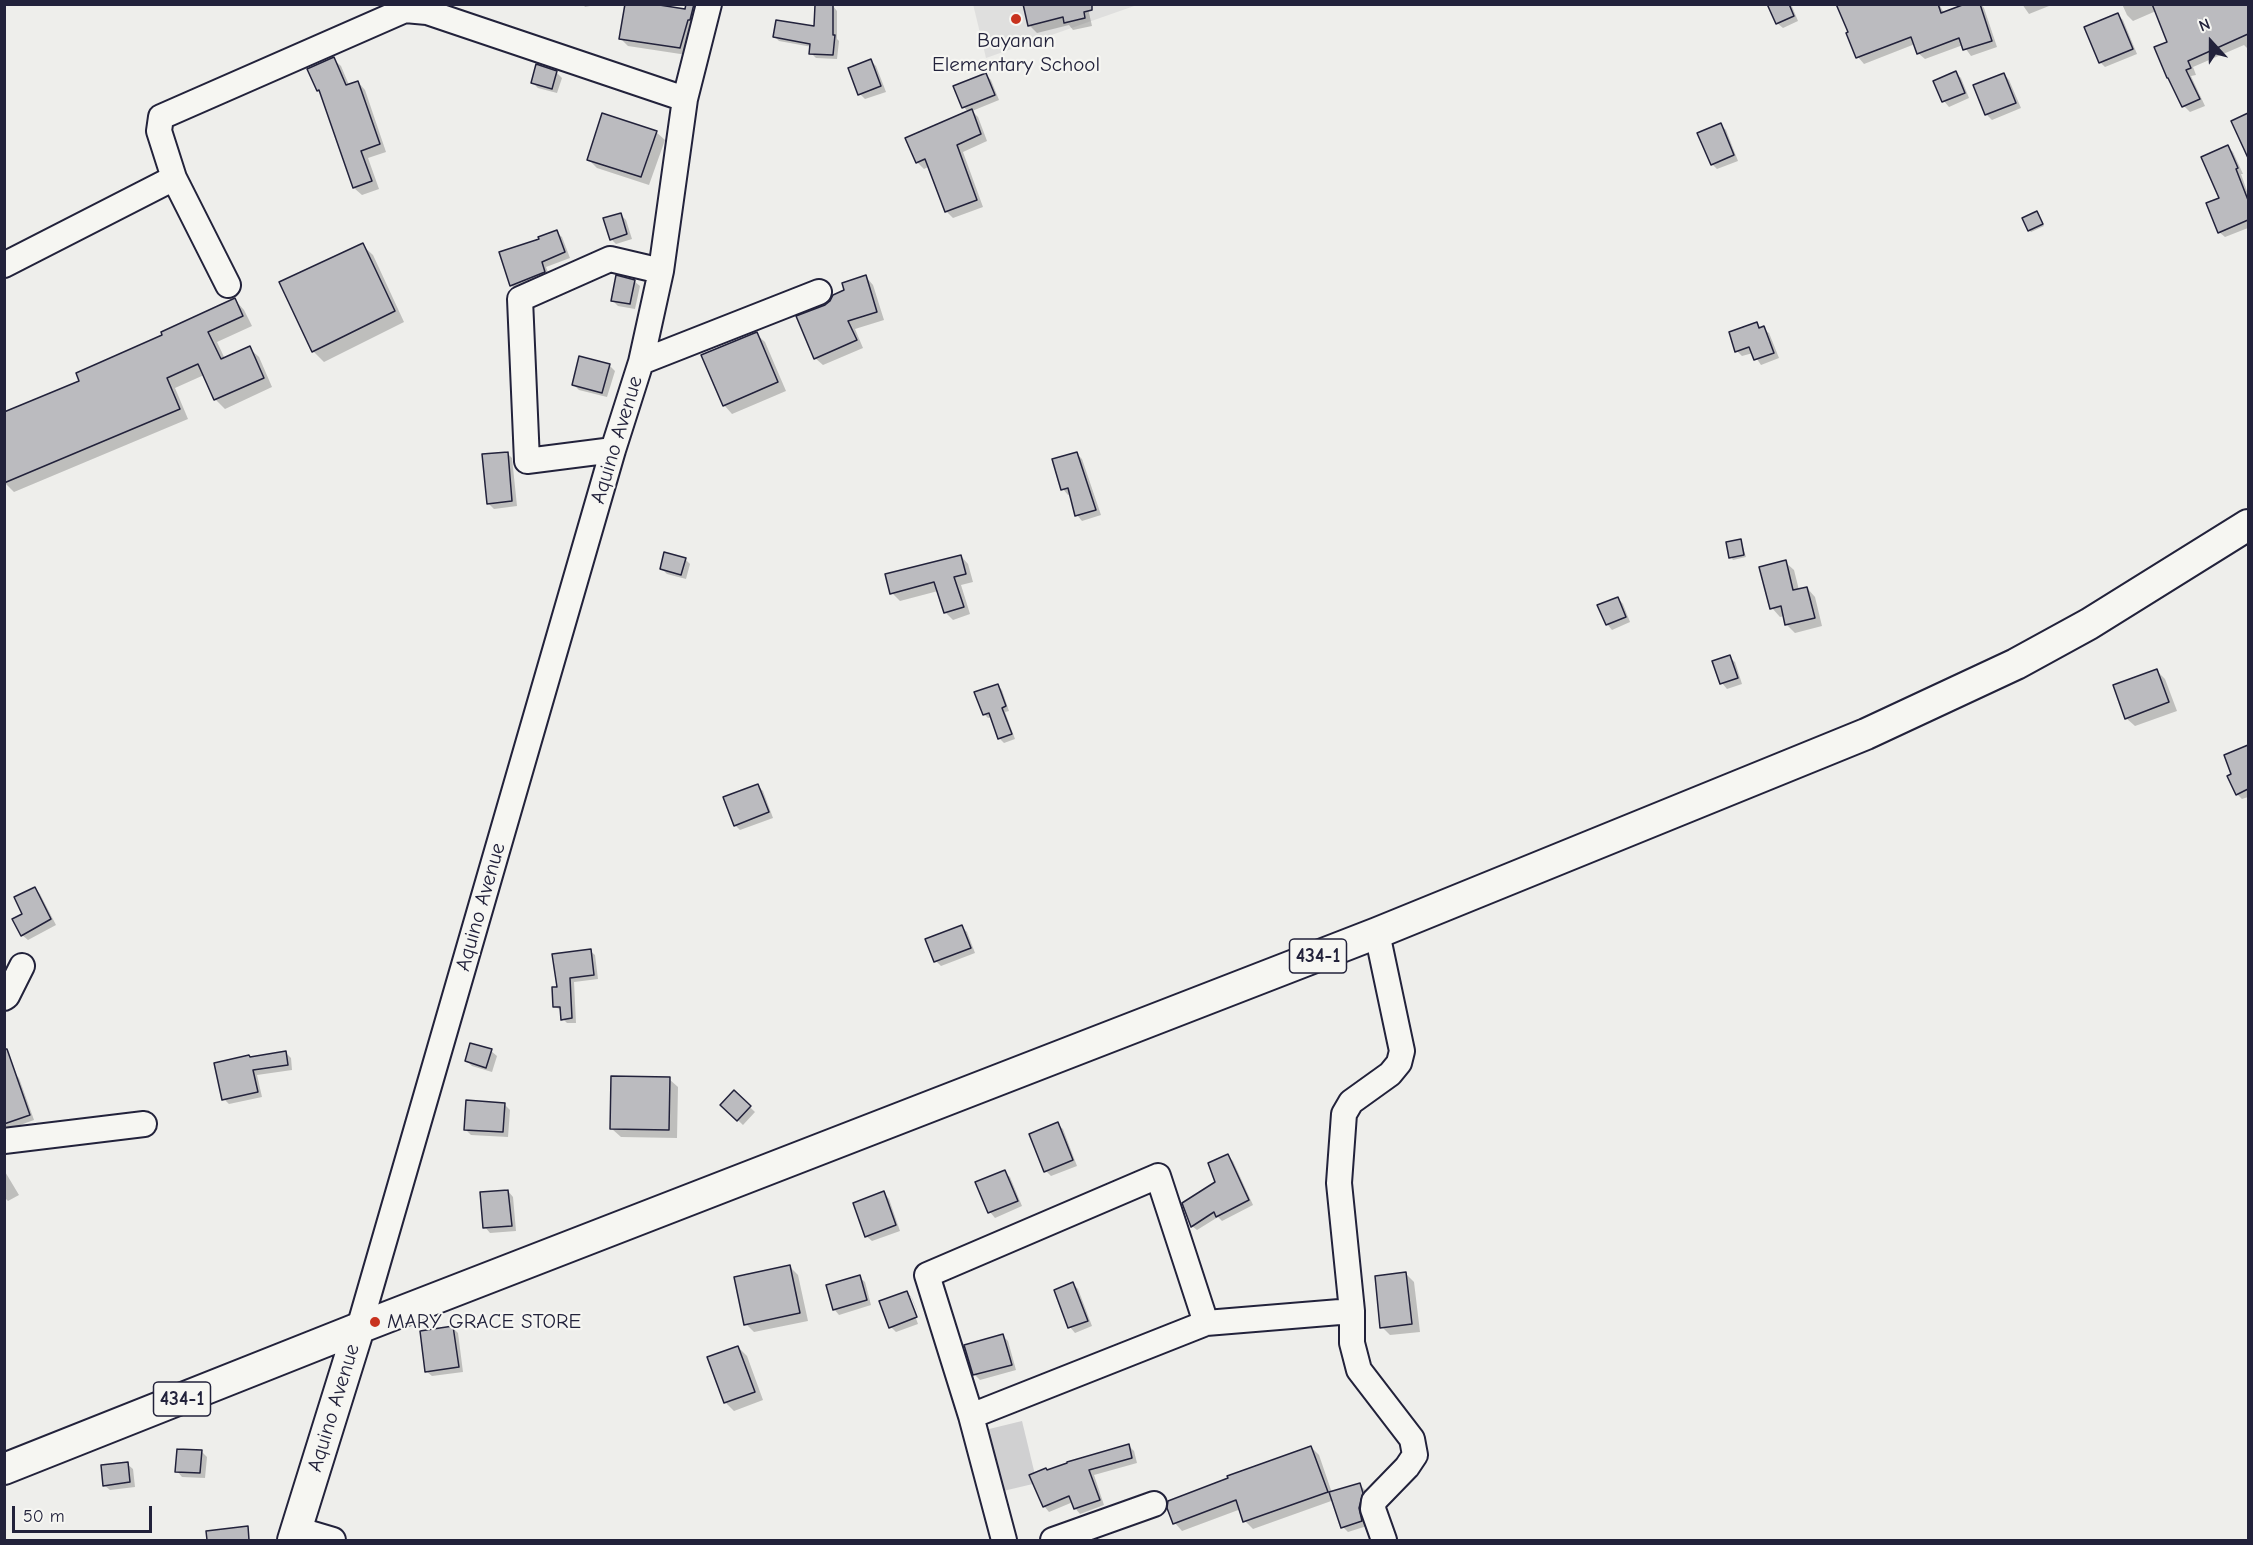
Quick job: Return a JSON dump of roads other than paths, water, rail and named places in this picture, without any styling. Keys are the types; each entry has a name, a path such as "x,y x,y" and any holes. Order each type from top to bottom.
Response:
{"main road":[{"name":"434-1","path":"4,1469 359,1328 1377,933 1866,734 2016,664 2089,624 2248,525"},
{"name":"Aquino Avenue","path":"294,1534 359,1328"}],"street":[{"name":"Aquino Avenue","path":"359,1328 641,362 661,271 685,99 709,4"},
{"path":"228,285 174,178 159,131 161,117 405,10 427,12 685,99"},
{"path":"4,265 174,178"},
{"path":"614,450 527,461 520,299 610,259 661,271"},
{"path":"641,362 819,291"},
{"path":"1377,933 1402,1051 1399,1063 1390,1074 1351,1102 1344,1114 1339,1184 1352,1311 1352,1343 1359,1370 1412,1440 1415,1455 1407,1467 1374,1501 1373,1509 1384,1540"},
{"path":"4,998 22,966"},
{"path":"4,1141 144,1124"},
{"path":"1004,1540 971,1416 927,1275 1158,1176 1206,1323"},
{"path":"971,1416 1206,1323 1352,1311"},
{"path":"1053,1540 1154,1504"},
{"path":"294,1534 333,1540"}],"place":[{"name":"Bayanan Elementary School","path":"1016,19"},
{"name":"MARY GRACE STORE","path":"375,1322"}]}
